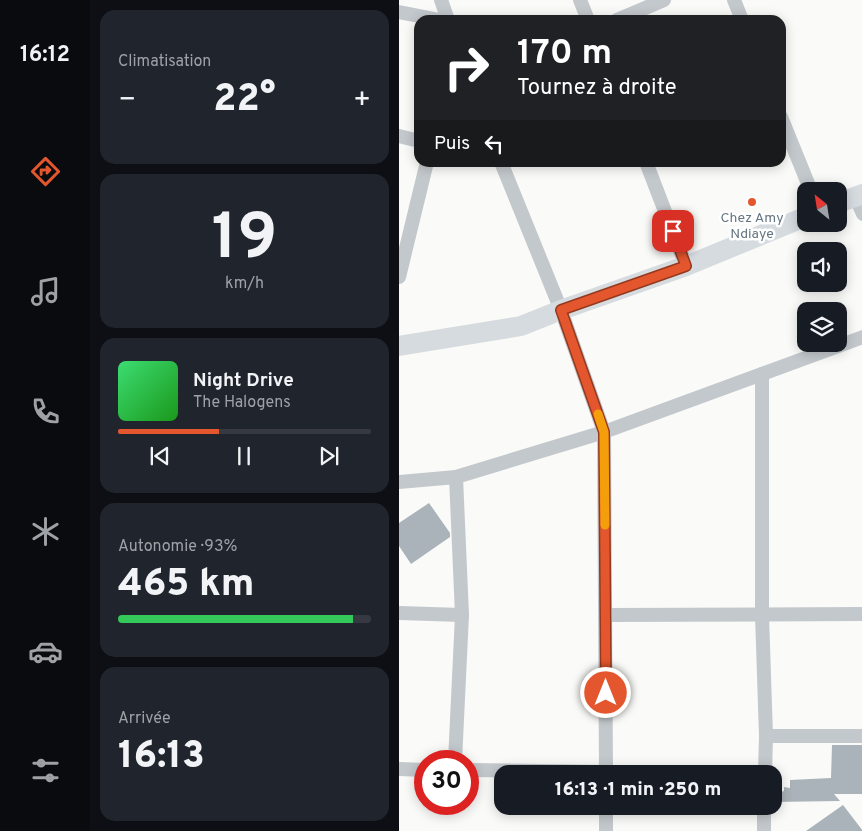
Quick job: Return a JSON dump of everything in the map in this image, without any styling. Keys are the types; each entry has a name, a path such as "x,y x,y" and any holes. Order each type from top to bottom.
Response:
{"main road":[{"path":"399,346 521,326 686,266 797,220"}],"street":[{"path":"441,0 446,15"},
{"path":"580,0 586,15"},
{"path":"629,15 664,0"},
{"path":"734,0 740,15"},
{"path":"399,12 414,15"},
{"path":"786,129 807,182"},
{"path":"399,136 414,140"},
{"path":"399,278 426,167"},
{"path":"503,167 561,310 604,432 607,765"},
{"path":"647,167 686,266"},
{"path":"399,482 456,478 604,432 862,337"},
{"path":"762,374 762,615 765,765"},
{"path":"456,478 463,615 456,750"},
{"path":"399,613 463,615"},
{"path":"606,615 862,614"},
{"path":"766,736 862,736"},
{"path":"399,769 414,770"},
{"path":"479,770 494,771"},
{"path":"607,815 607,831"},
{"path":"764,815 764,831"}],"building":[{"path":"429,503 450,533 450,537 411,564 399,546 399,523"},
{"path":"832,745 863,745 863,794 834,794 840,801 782,802 782,792 784,791 784,787 790,788 790,780 831,778"},
{"path":"843,805 863,831 806,831"}],"slow traffic":[{"path":"598,414 604,432 605,525"}],"place":[{"name":"Chez Amy Ndiaye","path":"752,202"}],"route":[{"path":"606,693 604,432 561,310 686,266 673,231"}]}
